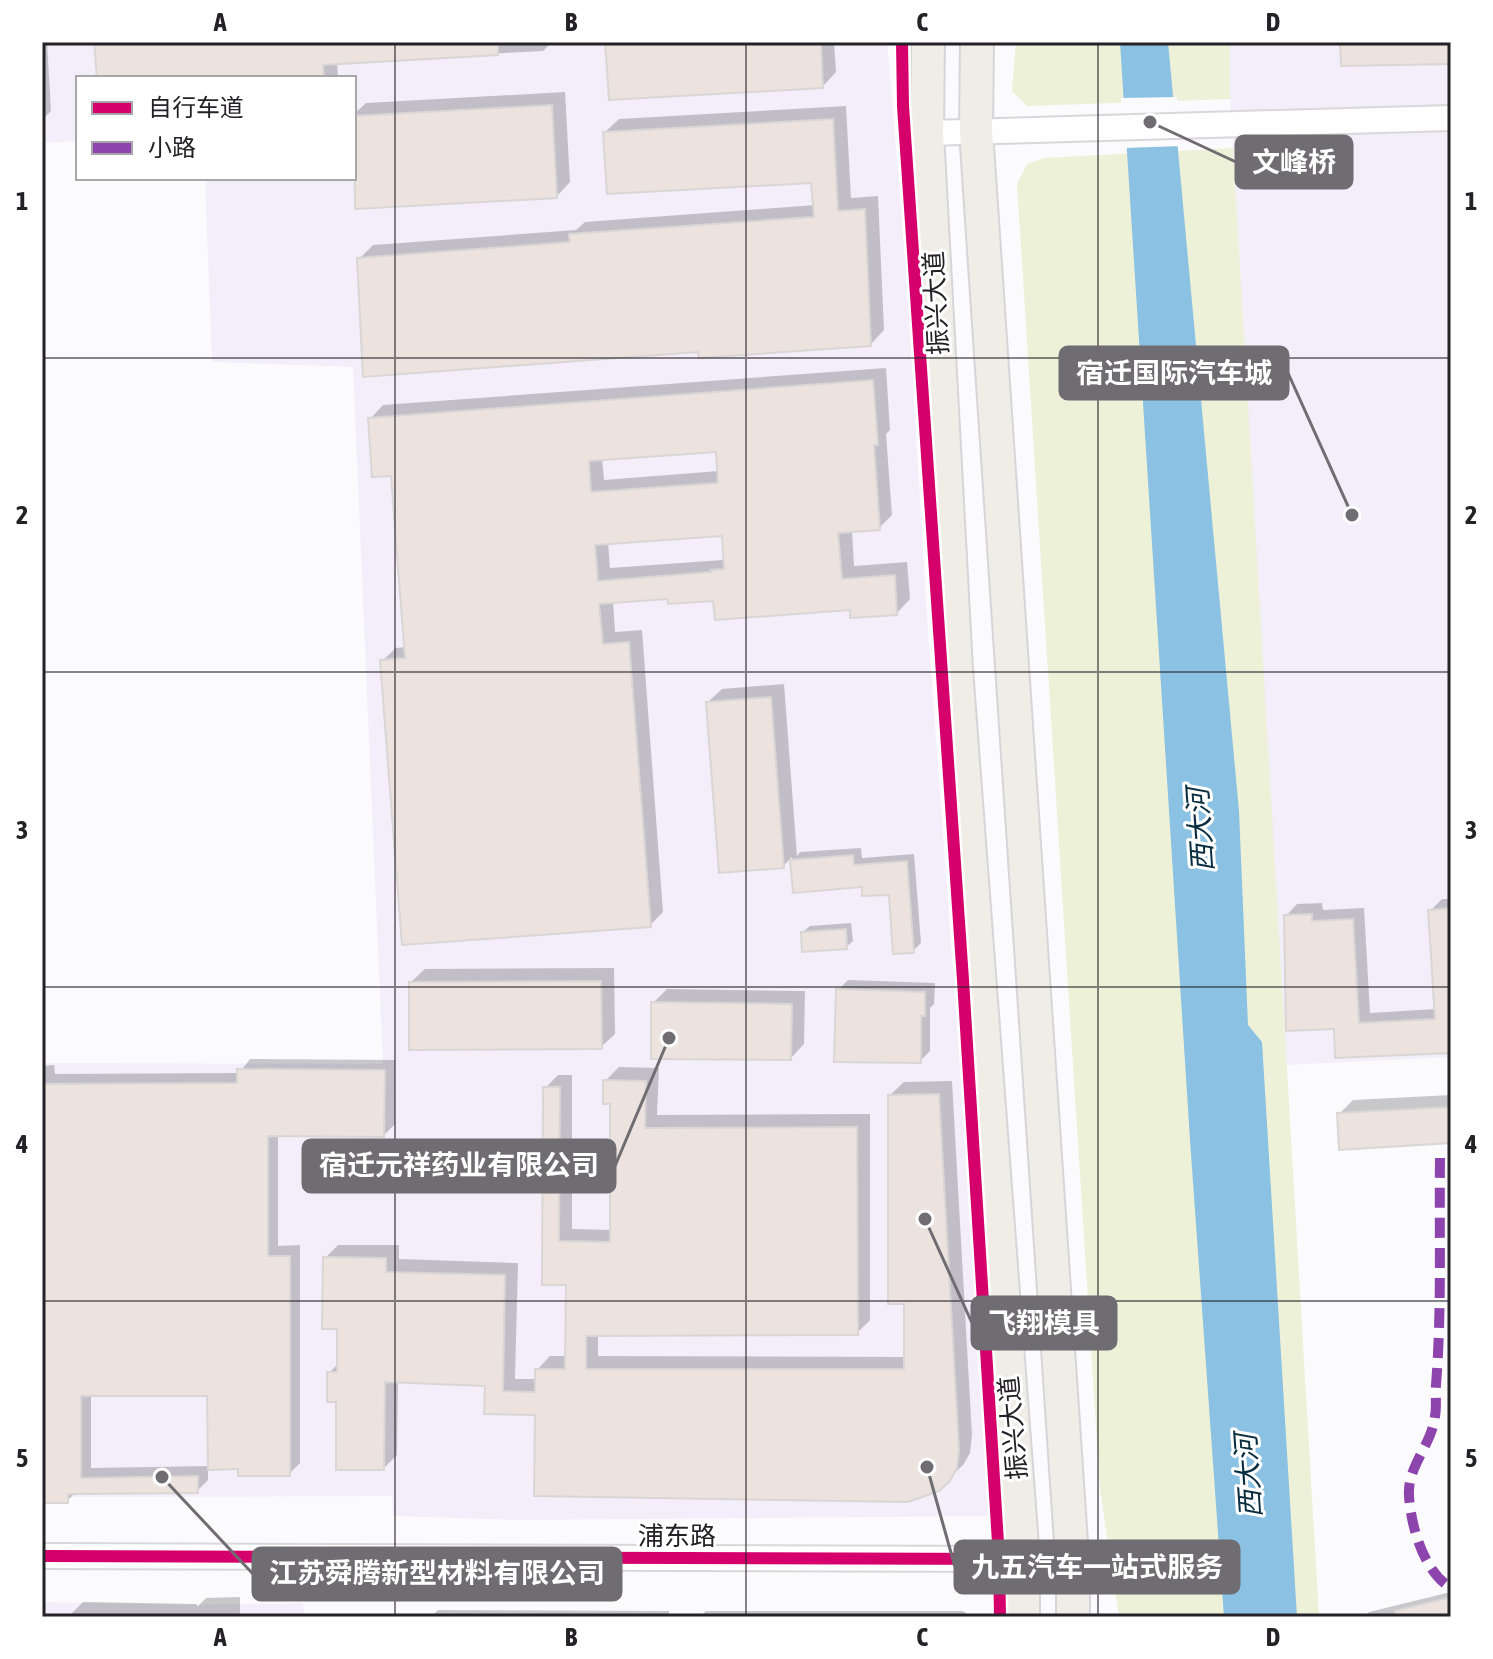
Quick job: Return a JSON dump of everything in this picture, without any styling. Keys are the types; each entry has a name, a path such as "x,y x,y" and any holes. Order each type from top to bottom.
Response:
{"main road":[{"name":"振兴大道","path":"928,42 927,133 956,669 1023,1559 1023,1617"},
{"name":"振兴大道","path":"977,42 976,131 1072,1557 1073,1617"}],"street":[{"path":"927,133 1451,118"},
{"name":"浦东路","path":"42,1556 1023,1559"}],"shaded area":[{"path":"42,42 887,42 906,268 927,617 993,1516 514,1520 393,1516 392,1496 42,1497 42,1063 383,1064 353,367 212,362 205,180 356,180 356,76 76,76 76,141 42,143"},
{"path":"1227,42 1451,42 1451,1057 1285,1065"},
{"path":"42,1602 192,1605 303,1603 305,1617 42,1617"}],"green space":[{"path":"1016,42 1230,42 1230,99 1027,106 1012,91"},
{"path":"1233,148 1319,1617 1119,1617 1100,1489 1017,184 1027,164 1044,158"}],"water":[{"name":"西大河","path":"1120,42 1168,42 1239,811 1248,1025 1262,1042 1297,1617 1224,1617 1190,1140"}],"pier":[{"path":"1177,97 1182,146 1124,148 1121,98"}],"building":[{"path":"94,42 498,42 498,55 323,65 324,76 97,76"},
{"path":"605,42 821,42 823,88 609,100"},
{"path":"1340,42 1451,42 1451,64 1341,66"},
{"path":"552,105 557,198 355,209 356,116"},
{"path":"833,119 838,211 865,209 871,346 699,358 698,352 363,377 357,258 570,242 569,234 814,217 811,183 607,194 603,132"},
{"path":"873,380 880,530 838,533 842,579 895,575 897,615 850,618 850,610 715,620 713,601 668,604 667,599 599,604 603,644 629,642 651,927 402,945 380,660 405,658 391,476 372,477 368,418","holes":["716,452 718,483 591,492 589,461","722,536 724,569 598,581 595,545"]},
{"path":"771,697 784,868 719,873 706,702"},
{"path":"853,855 854,865 907,861 914,953 893,954 889,895 862,896 862,887 793,893 790,860"},
{"path":"1451,908 1451,1053 1335,1058 1334,1029 1286,1031 1284,915 1312,914 1312,921 1353,919 1359,1023 1435,1019 1428,910"},
{"path":"846,929 847,949 802,952 801,932"},
{"path":"601,981 602,1049 409,1050 409,982"},
{"path":"836,989 925,992 925,1016 921,1016 921,1063 834,1062"},
{"path":"651,1002 792,1004 791,1060 651,1059"},
{"path":"237,1069 385,1070 384,1137 268,1136 268,1256 290,1256 290,1476 238,1476 238,1469 208,1470 207,1396 81,1396 81,1478 198,1476 198,1493 68,1494 68,1503 42,1503 42,1084 237,1083"},
{"path":"603,1080 646,1081 645,1128 857,1127 858,1335 586,1336 586,1369 904,1369 904,1304 888,1304 888,1095 939,1094 959,1450 957,1468 950,1481 939,1491 908,1502 534,1496 535,1415 484,1414 485,1386 385,1382 384,1470 336,1470 336,1402 327,1402 327,1372 337,1372 337,1329 322,1329 323,1257 386,1258 386,1272 505,1275 503,1391 535,1392 535,1369 565,1369 566,1285 542,1285 543,1087 560,1087 559,1241 610,1242 610,1104 603,1104"},
{"path":"1451,1107 1451,1143 1339,1150 1337,1113"},
{"path":"1451,1597 1451,1617 1396,1617 1395,1611"}],"marked path":[{"path":"1440,1158 1436,1412 1433,1427 1412,1475 1409,1496 1413,1521 1426,1560 1451,1588"}],"cycle path":[{"path":"902,42 903,106 963,980 1000,1617"},
{"path":"42,1556 1023,1559"}],"place":[{"name":"文峰桥","path":"1150,122"},
{"name":"宿迁国际汽车城","path":"1352,515"},
{"name":"宿迁元祥药业有限公司","path":"669,1038"},
{"name":"飞翔模具","path":"925,1219"},
{"name":"九五汽车一站式服务","path":"927,1467"},
{"name":"江苏舜腾新型材料有限公司","path":"162,1477"}]}
